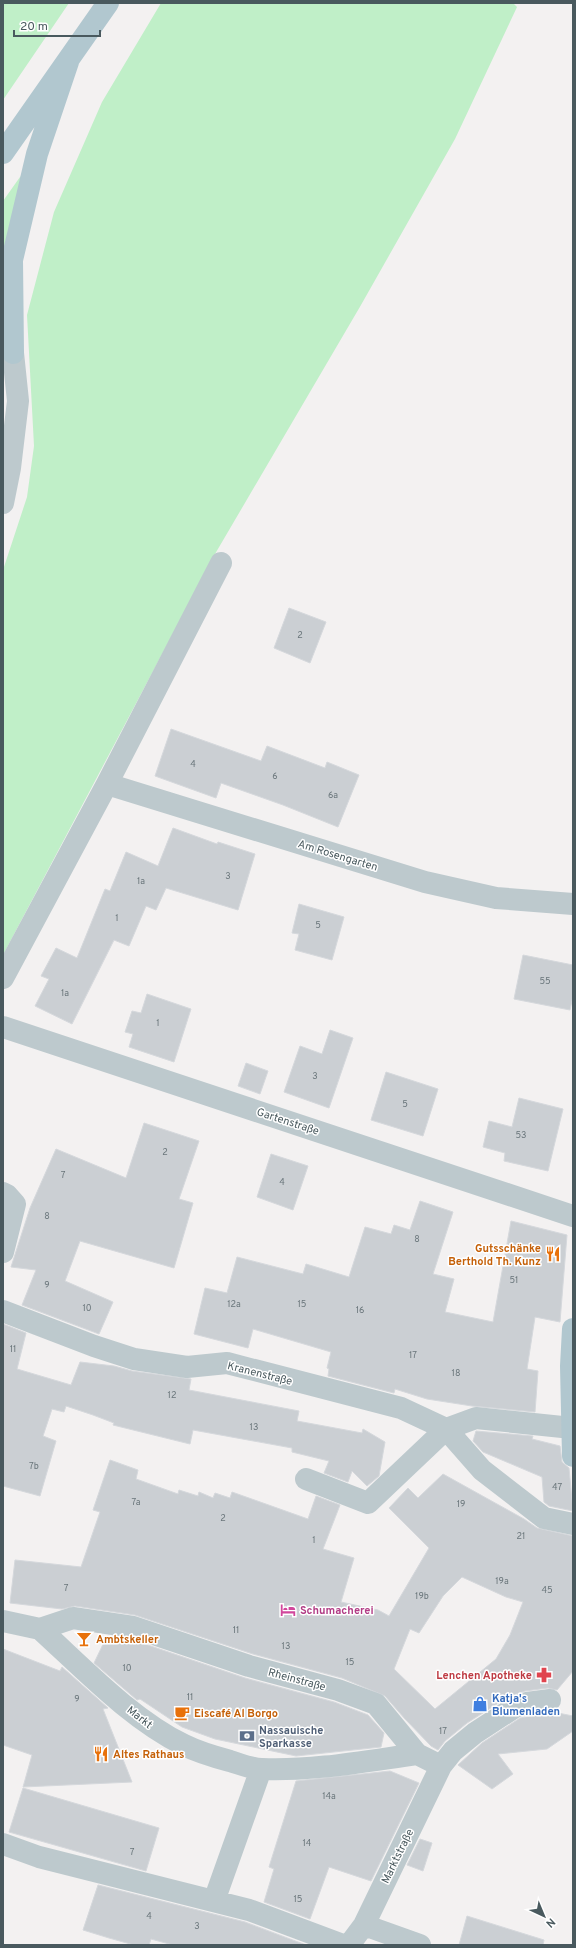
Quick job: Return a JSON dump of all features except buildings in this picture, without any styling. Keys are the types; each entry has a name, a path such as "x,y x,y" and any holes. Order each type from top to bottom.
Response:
{"main road":[{"path":"3,153 108,3"},
{"path":"8,344 12,260 37,154 68,62"},
{"path":"573,1329 573,1456"}],"street":[{"path":"3,503 10,468 18,402 8,344"},
{"path":"3,978 107,784 221,563"},
{"name":"Am Rosengarten","path":"107,784 425,882 496,898 573,904"},
{"name":"Gartenstraße","path":"3,1027 573,1216"},
{"path":"3,1193 15,1204 3,1252"},
{"name":"Kranenstraße","path":"3,1311 94,1346 134,1359 187,1366 227,1364 401,1408 446,1429 482,1470 544,1518 573,1524"},
{"path":"306,1479 368,1503 446,1429 476,1418 572,1428"},
{"name":"Rheinstraße","path":"40,1629 73,1618 133,1627 249,1666 338,1690 376,1704 417,1754 441,1766"},
{"path":"3,1621 40,1629"},
{"name":"Markt","path":"40,1629 102,1685 160,1731 185,1746 216,1757 261,1769 297,1768 365,1762 417,1754"},
{"path":"441,1766 453,1751 475,1733 515,1707 527,1703 550,1700"},
{"name":"Marktstraße","path":"349,1945 364,1925 441,1766"},
{"path":"214,1901 261,1769"},
{"path":"3,1844 39,1857 249,1910 343,1945"},
{"path":"364,1925 420,1945"}],"green space":[{"path":"3,3 69,3 3,100"},
{"path":"161,3 513,3 517,7 455,139 361,305 215,554 3,955 3,570 27,497 34,446 27,315 54,212 102,102"},
{"path":"25,173 3,258 3,201 20,177"}],"place":[{"name":"Gutsschänke Berthold Th. Kunz","path":"553,1254"},
{"name":"Schumacherei","path":"288,1610"},
{"name":"Ambtskeller","path":"84,1639"},
{"name":"Lenchen Apotheke","path":"544,1675"},
{"name":"Katja's Blumenladen","path":"480,1704"},
{"name":"Eiscafé Al Borgo","path":"182,1713"},
{"name":"Nassauische Sparkasse","path":"247,1736"},
{"name":"Altes Rathaus","path":"101,1754"}]}
